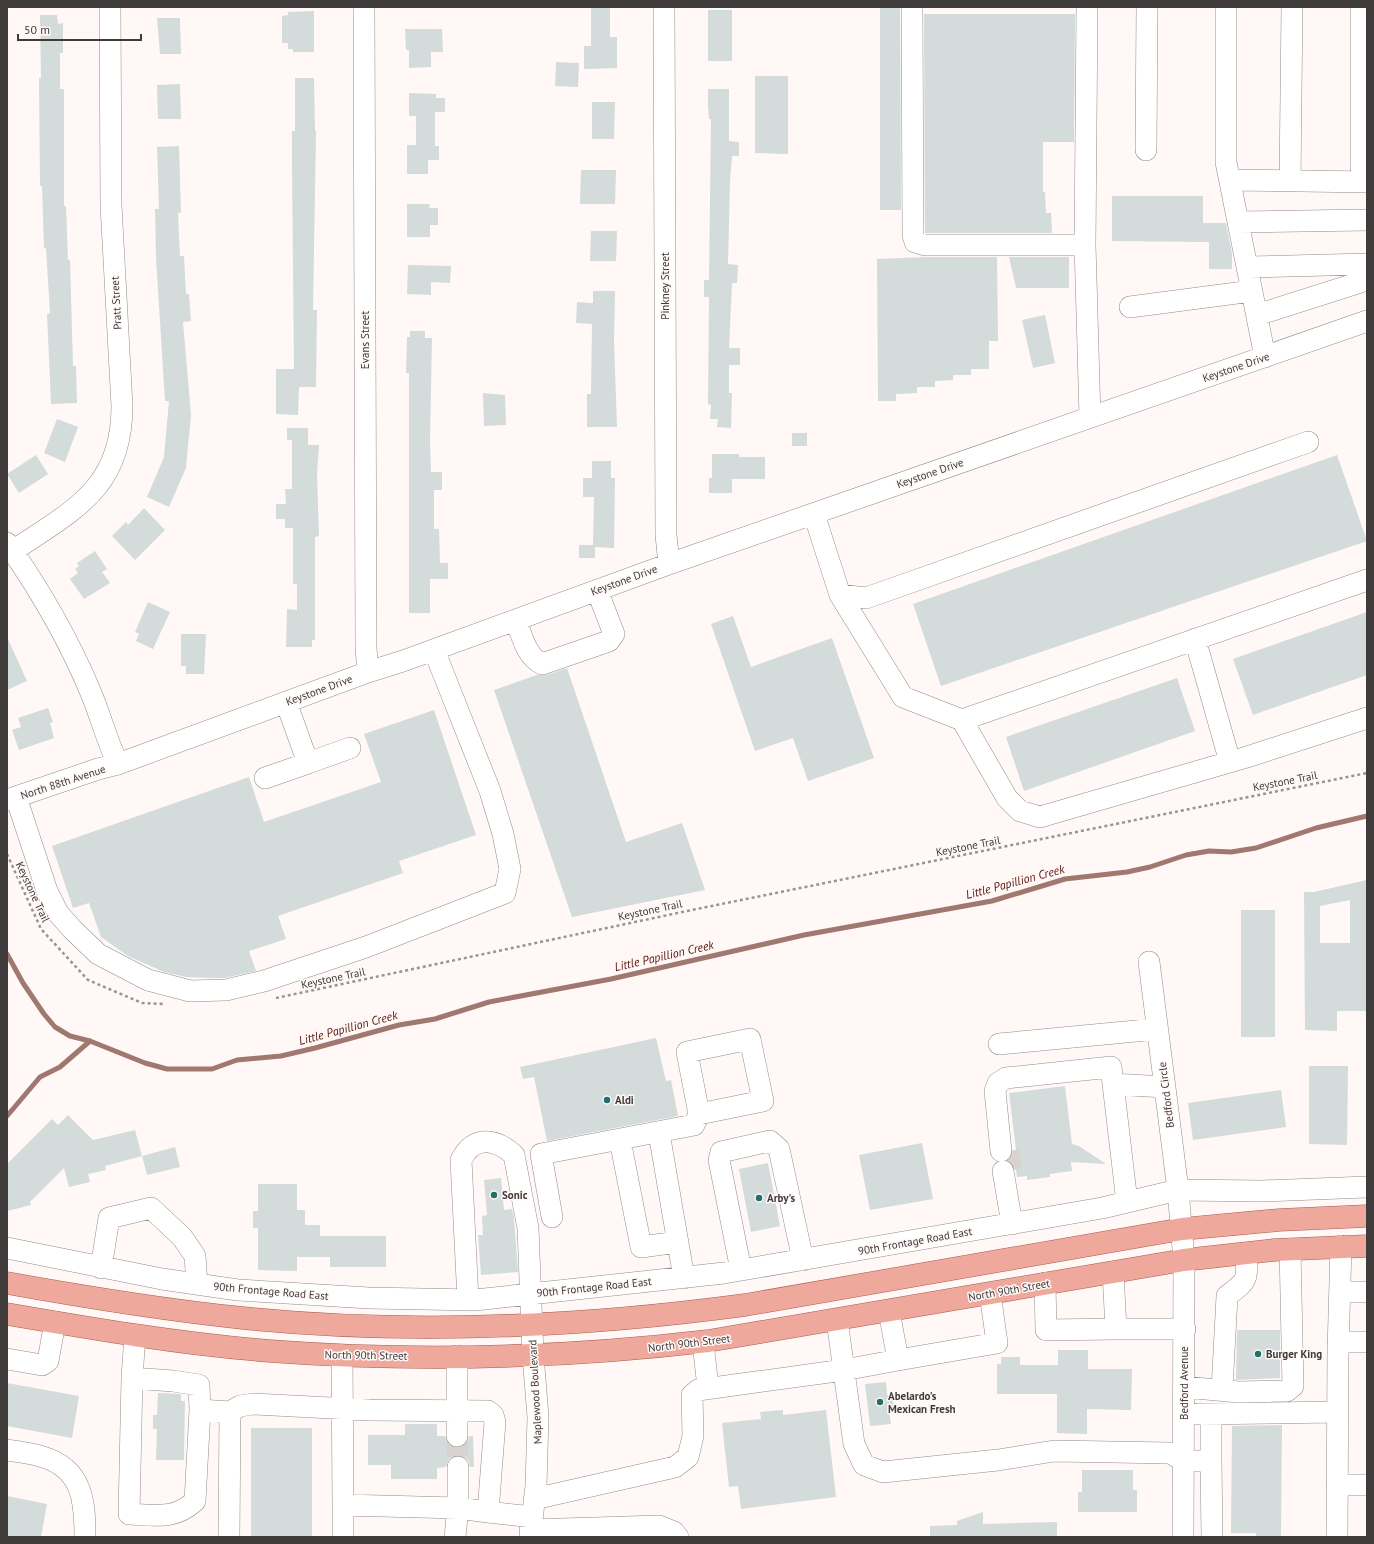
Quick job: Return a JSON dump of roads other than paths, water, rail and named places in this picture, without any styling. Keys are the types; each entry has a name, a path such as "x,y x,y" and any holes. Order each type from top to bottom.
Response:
{"main road":[{"path":"7,1283 153,1308 282,1321 410,1326 531,1324 674,1314 745,1305 1182,1229 1279,1220 1367,1216"},
{"name":"North 90th Street","path":"7,1314 135,1336 216,1346 342,1355 533,1355 637,1350 703,1342 837,1320 1184,1260 1290,1249 1367,1246"}],"street":[{"name":"Pratt Street","path":"10,547 70,513 90,496 105,476 114,460 120,438 122,406 111,205 110,7"},
{"name":"Evans Street","path":"364,7 366,648 368,672"},
{"name":"Pinkney Street","path":"664,7 666,535 669,564"},
{"path":"912,7 913,235 915,242 925,245 1085,245"},
{"path":"1087,7 1085,245 1090,417"},
{"path":"1146,150 1147,7"},
{"path":"1226,7 1226,162 1265,357"},
{"path":"1290,181 1292,7"},
{"path":"1230,180 1367,181 1361,168 1361,7"},
{"path":"1239,222 1367,220"},
{"path":"1248,267 1367,264"},
{"path":"1257,315 1367,280"},
{"path":"1130,307 1252,291"},
{"name":"Keystone Drive","path":"118,764 669,564 1367,321"},
{"path":"840,595 866,598 1308,442"},
{"path":"814,514 840,595 903,697 962,720 1008,798 1020,811 1040,817 1230,762 1367,718"},
{"path":"10,547 45,603 72,651 91,694 108,744 118,764"},
{"path":"962,720 1367,580"},
{"path":"516,620 529,654 534,660 542,664 610,641 614,634 598,590"},
{"path":"1195,639 1230,762"},
{"path":"11,798 47,891 58,912 72,929 98,954 148,980 190,991 226,990 264,981 366,947 504,893 508,882 510,869 503,834 490,791 434,650"},
{"path":"286,702 308,763"},
{"path":"265,778 350,748"},
{"name":"North 88th Avenue","path":"11,798 98,769 118,764"},
{"name":"Bedford Circle","path":"1149,962 1182,1229"},
{"path":"998,1044 1157,1029"},
{"path":"1112,1076 1127,1202"},
{"path":"1012,1224 1002,1161 995,1091 998,1083 1006,1078 1112,1076 1164,1087"},
{"path":"552,1217 541,1154 694,1125 699,1114"},
{"path":"658,1133 684,1278"},
{"path":"620,1140 641,1247 678,1242"},
{"name":"Maplewood Boulevard","path":"468,1300 461,1160 466,1150 475,1144 487,1141 496,1142 514,1154 528,1228 531,1324 538,1417 538,1458 532,1521"},
{"path":"741,1270 719,1160 721,1152 770,1141 779,1149 803,1260"},
{"name":"90th Frontage Road East","path":"7,1248 101,1268 238,1290 303,1295 468,1300 684,1278 741,1270 1012,1224 1127,1202 1178,1190 1262,1191 1367,1187"},
{"path":"101,1268 109,1218 151,1208 182,1237 195,1256 197,1284"},
{"name":"Bedford Avenue","path":"1182,1229 1185,1329 1183,1537"},
{"path":"1337,1537 1337,1412 1341,1246"},
{"path":"1184,1387 1222,1390 1287,1391 1293,1386 1290,1249"},
{"path":"1222,1390 1227,1296 1245,1282 1247,1273 1246,1253"},
{"path":"1113,1272 1116,1329"},
{"path":"1045,1283 1046,1330 1185,1329"},
{"path":"1340,1292 1367,1292"},
{"path":"532,1521 675,1467 688,1457 693,1436 692,1395 698,1390 844,1370 997,1343 990,1293"},
{"path":"890,1311 898,1360"},
{"path":"837,1320 854,1444 864,1465 883,1472 998,1460 1054,1451 1170,1453 1184,1461 1211,1461"},
{"path":"7,1359 42,1365 48,1361 55,1322"},
{"path":"132,1378 173,1381 199,1385 200,1410 195,1501 188,1508 177,1514 164,1516 129,1514 132,1378 135,1336"},
{"path":"703,1342 708,1388"},
{"path":"1338,1342 1367,1342"},
{"path":"342,1355 343,1537"},
{"path":"457,1356 457,1436"},
{"path":"200,1410 230,1412 240,1406 253,1404 342,1408 488,1411 493,1415 495,1422 488,1512"},
{"path":"229,1537 230,1412"},
{"path":"1184,1414 1337,1412"},
{"path":"1211,1414 1212,1537"},
{"path":"7,1450 42,1456 53,1460 66,1470 77,1482 83,1498 85,1537"},
{"path":"456,1537 458,1467"},
{"path":"1337,1485 1367,1485"},
{"path":"343,1505 458,1508 488,1512 532,1521 659,1526 674,1532 678,1537"}],"waterway":[{"name":"Little Papillion Creek","path":"7,954 23,983 44,1014 55,1027 70,1036 90,1041 145,1063 167,1069 212,1069 237,1060 281,1056 399,1025 435,1019 489,1002 611,979 804,935 992,901 1065,879 1127,872 1150,867 1186,855 1209,851 1231,852 1256,848 1316,828 1367,816"},
{"path":"7,1116 40,1077 60,1067 90,1041"}],"tunnel":[{"path":"1008,1151 1011,1170"},
{"path":"457,1436 458,1467"}],"place":[{"name":"Aldi","path":"607,1100"},
{"name":"Sonic","path":"494,1195"},
{"name":"Arby's","path":"759,1198"},
{"name":"Burger King","path":"1258,1354"},
{"name":"Abelardo's Mexican Fresh","path":"880,1402"}]}
